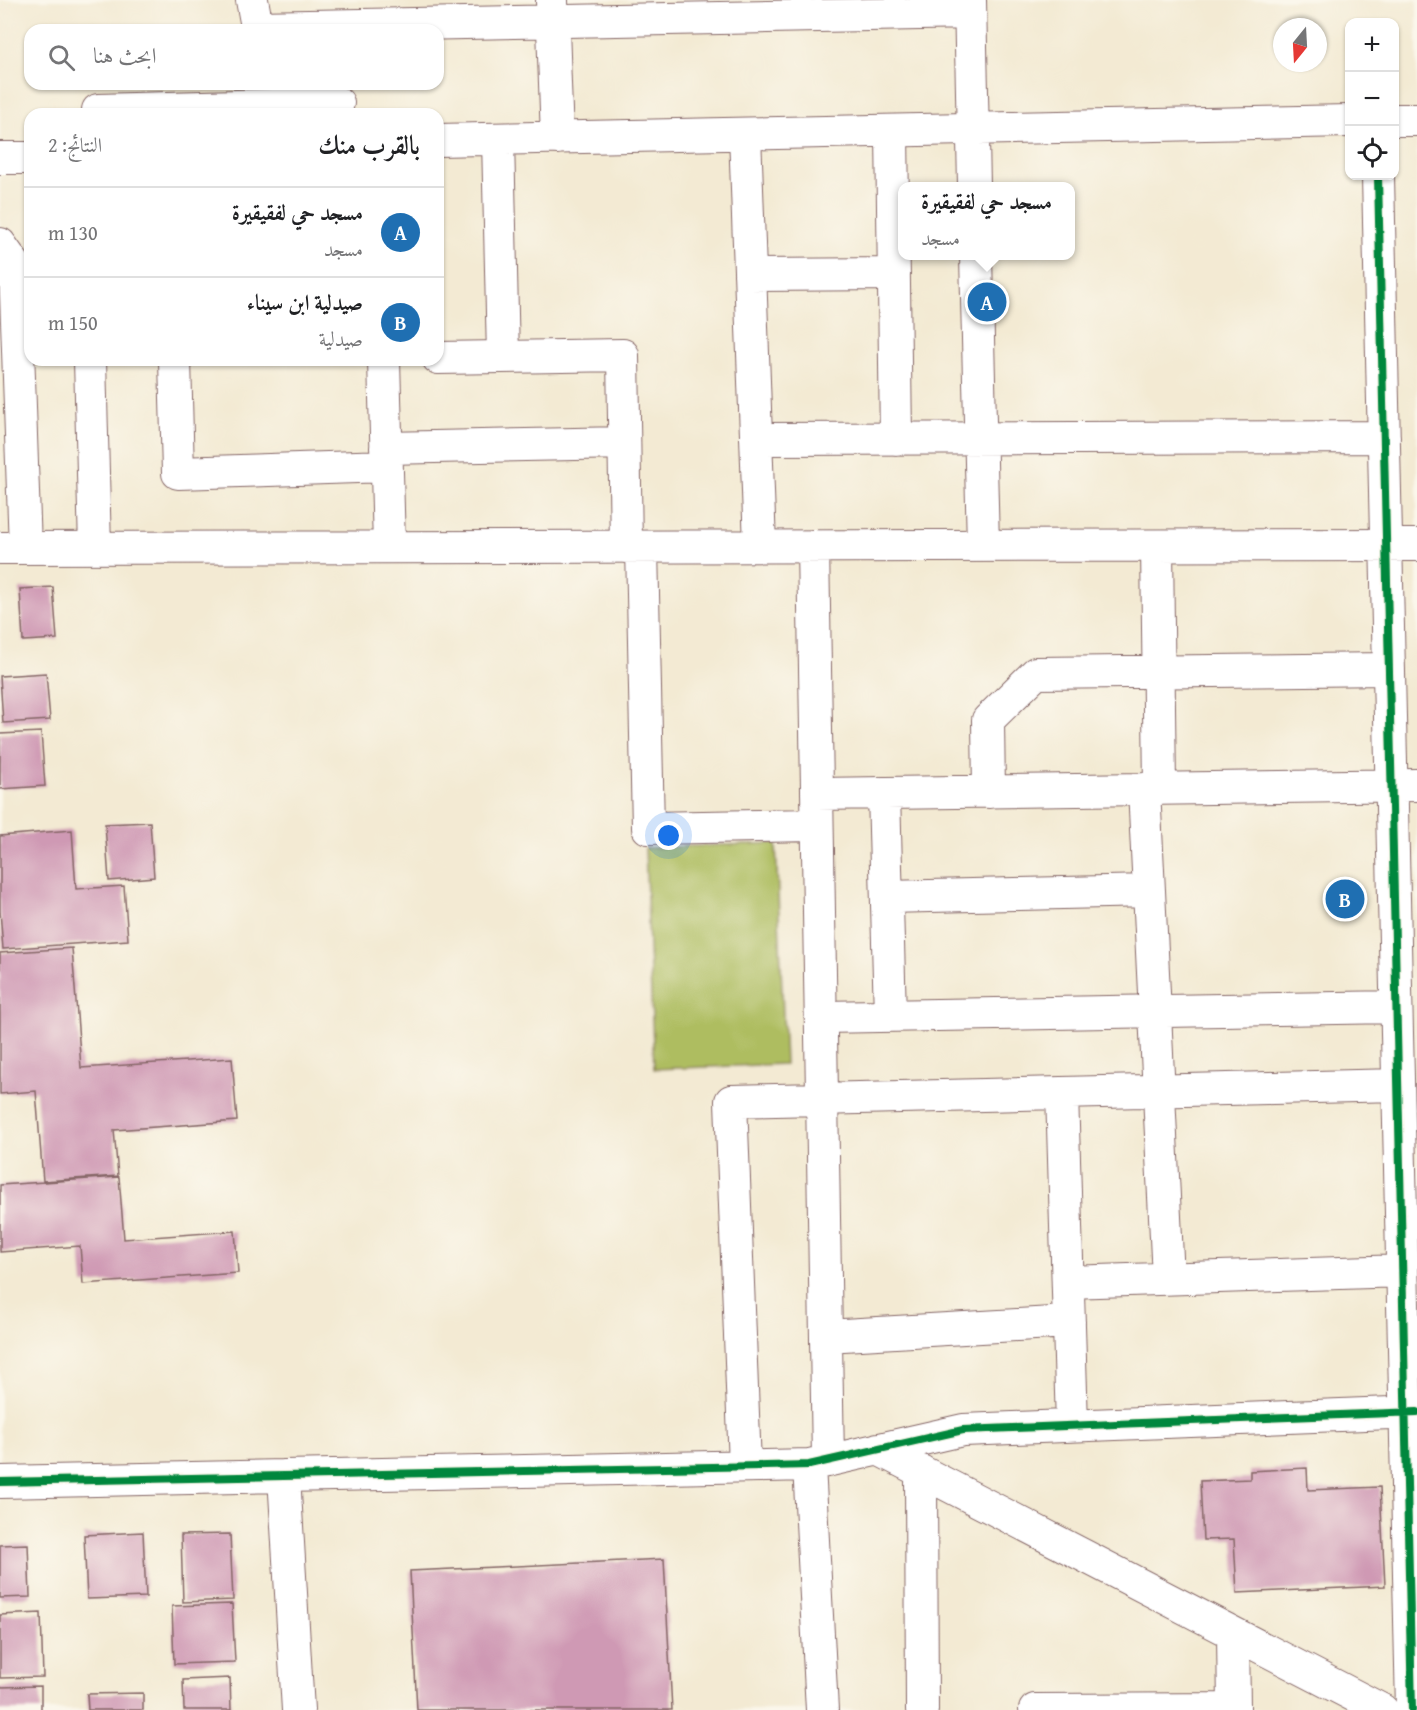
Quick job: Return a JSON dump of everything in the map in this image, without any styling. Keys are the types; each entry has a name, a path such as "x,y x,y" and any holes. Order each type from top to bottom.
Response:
{"street":[{"path":"256,19 552,10 970,6 974,182"},
{"path":"552,10 557,138"},
{"path":"213,108 335,100"},
{"path":"1399,120 1417,120"},
{"path":"444,140 1345,121"},
{"path":"892,131 896,439"},
{"path":"745,134 760,546"},
{"path":"498,139 503,357"},
{"path":"0,158 24,158"},
{"path":"1378,180 1389,669 1404,785 1396,1007 1402,1271 1411,1412 1412,1710"},
{"path":"0,244 15,265 24,339 13,548 1417,545"},
{"path":"976,260 983,546"},
{"path":"750,275 894,274"},
{"path":"444,358 623,355 624,443 634,547 648,828 818,825"},
{"path":"90,366 95,548"},
{"path":"175,366 178,473 386,457 624,443"},
{"path":"384,366 388,547"},
{"path":"756,439 1384,437"},
{"path":"813,546 826,1336 819,1463 822,1710"},
{"path":"1157,546 1158,672 1149,891 1168,1278"},
{"path":"989,792 988,720 1036,673 1389,669"},
{"path":"817,794 1404,785"},
{"path":"885,793 890,1016"},
{"path":"887,897 1149,891"},
{"path":"821,1017 1396,1007"},
{"path":"745,1466 731,1101 1398,1085"},
{"path":"1062,1093 1072,1425"},
{"path":"1068,1282 1402,1271"},
{"path":"826,1336 1069,1322"},
{"path":"0,1482 819,1463 963,1430 1411,1412"},
{"path":"878,1449 1382,1710"},
{"path":"921,1471 922,1710"},
{"path":"284,1476 298,1710"},
{"path":"1035,1710 1234,1709 1233,1633"}],"green space":[{"path":"776,843 785,1064 654,1069 645,848"}],"building":[{"path":"53,587 57,639 23,641 20,589"},
{"path":"46,673 50,720 3,723 0,676"},
{"path":"41,732 45,786 0,789 0,734"},
{"path":"150,822 154,877 109,881 105,824"},
{"path":"72,830 76,889 124,886 128,940 3,949 0,911 0,836"},
{"path":"72,948 81,1068 232,1058 237,1121 114,1130 118,1176 43,1181 36,1091 0,1094 0,953"},
{"path":"119,1177 124,1239 235,1231 238,1273 83,1284 80,1246 0,1252 0,1185"},
{"path":"1307,1468 1308,1490 1380,1487 1385,1586 1237,1593 1234,1539 1203,1540 1200,1481 1250,1479 1250,1471"},
{"path":"143,1532 146,1597 87,1599 84,1535"},
{"path":"230,1534 233,1600 183,1602 181,1535"},
{"path":"28,1544 30,1597 0,1598 0,1545"},
{"path":"664,1559 672,1710 417,1710 410,1571"},
{"path":"232,1604 235,1662 174,1664 172,1606"},
{"path":"41,1613 43,1677 0,1678 0,1615"},
{"path":"230,1678 231,1710 184,1710 183,1680"},
{"path":"41,1686 41,1710 0,1710 0,1687"},
{"path":"143,1693 143,1710 88,1710 87,1694"}],"cycle path":[{"path":"1378,180 1412,1710"},
{"path":"0,1482 809,1465 963,1430 1417,1412"}],"place":[{"name":"مسجد حي لفقيقيرة","path":"987,302"},
{"name":"صيدلية ابن سيناء","path":"1345,899"}]}
